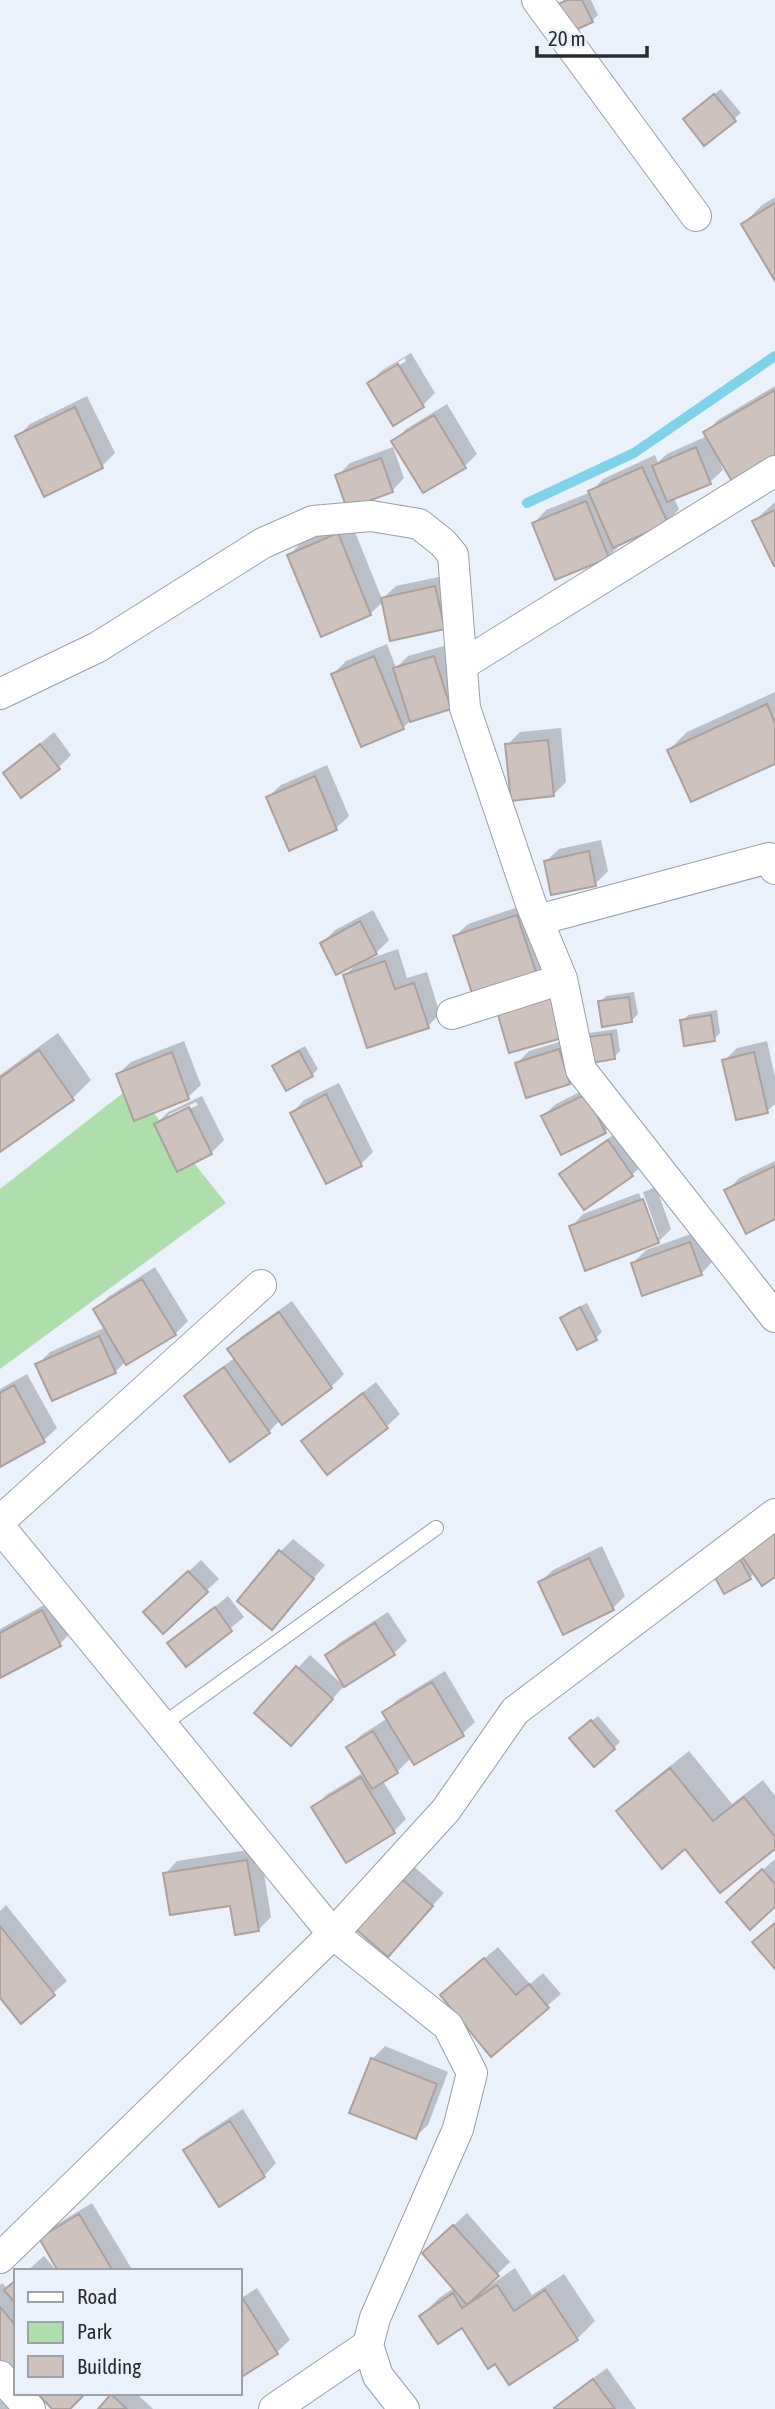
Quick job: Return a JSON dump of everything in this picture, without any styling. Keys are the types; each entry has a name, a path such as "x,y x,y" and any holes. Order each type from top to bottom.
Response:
{"street":[{"path":"537,0 696,216"},
{"path":"462,665 775,471"},
{"path":"0,694 98,647 263,543 313,521 371,516 419,524 443,543 453,555 465,708 538,920 562,979 581,1070 775,1317"},
{"path":"538,920 769,858 775,869"},
{"path":"452,1014 562,979"},
{"path":"0,1521 261,1284"},
{"path":"0,2258 333,1934 446,1810 515,1711 775,1514"},
{"path":"0,1527 333,1934 448,2026 471,2073 458,2129 375,2318 369,2345 378,2376 404,2409"},
{"path":"274,2409 369,2345"},
{"path":"0,2376 14,2391"},
{"path":"17,2395 30,2409"}],"lane":[{"path":"162,1725 436,1528"}],"green space":[{"path":"132,1086 226,1203 0,1369 0,1189"}],"building":[{"path":"567,0 582,0 593,22 569,33 556,5"},
{"path":"714,94 736,121 704,146 683,119"},
{"path":"775,203 775,281 741,224"},
{"path":"398,364 424,407 393,426 367,383"},
{"path":"775,390 775,458 733,483 703,432"},
{"path":"75,407 103,468 44,497 15,436"},
{"path":"434,415 466,468 423,493 391,441"},
{"path":"696,447 711,484 667,502 652,466"},
{"path":"381,458 393,492 347,509 335,475"},
{"path":"642,467 668,523 613,548 588,491"},
{"path":"586,501 609,558 555,580 532,523"},
{"path":"775,510 775,566 774,566 752,521"},
{"path":"338,533 371,615 321,637 287,555"},
{"path":"435,586 445,629 390,641 381,598"},
{"path":"374,656 404,729 361,747 331,674"},
{"path":"434,656 451,709 410,722 393,668"},
{"path":"767,704 775,723 775,764 691,802 667,750"},
{"path":"548,740 554,796 511,801 505,744"},
{"path":"40,744 60,769 21,798 3,773"},
{"path":"315,776 337,830 289,851 266,797"},
{"path":"589,851 596,886 551,895 544,861"},
{"path":"517,915 539,981 475,1002 453,936"},
{"path":"360,921 377,954 336,975 320,943"},
{"path":"385,961 395,989 414,983 429,1028 367,1048 343,975"},
{"path":"550,993 562,1038 509,1053 496,1008"},
{"path":"629,997 632,1022 602,1027 598,1001"},
{"path":"711,1015 715,1041 684,1046 680,1020"},
{"path":"611,1034 615,1059 584,1064 580,1038"},
{"path":"559,1049 570,1084 526,1098 515,1063"},
{"path":"39,1050 74,1100 0,1152 0,1078"},
{"path":"299,1051 313,1076 286,1091 272,1066"},
{"path":"172,1052 189,1099 134,1121 116,1074"},
{"path":"754,1052 768,1113 736,1120 722,1060"},
{"path":"326,1094 362,1166 326,1184 290,1113"},
{"path":"586,1094 606,1133 561,1155 541,1116"},
{"path":"189,1107 212,1154 177,1172 154,1124"},
{"path":"608,1140 633,1176 584,1210 559,1174"},
{"path":"775,1166 775,1219 746,1234 724,1190"},
{"path":"643,1199 659,1243 585,1271 569,1226"},
{"path":"690,1242 702,1275 642,1296 631,1263"},
{"path":"142,1279 176,1335 126,1365 93,1309"},
{"path":"580,1307 597,1340 577,1350 560,1318"},
{"path":"279,1312 332,1388 282,1425 227,1349"},
{"path":"99,1336 116,1373 52,1401 35,1364"},
{"path":"224,1367 270,1433 230,1462 184,1396"},
{"path":"14,1385 45,1442 0,1467 0,1393"},
{"path":"363,1393 388,1428 327,1475 301,1441"},
{"path":"775,1528 775,1577 762,1586 739,1552"},
{"path":"279,1550 314,1579 272,1630 237,1601"},
{"path":"735,1550 751,1579 724,1594 708,1565"},
{"path":"589,1558 614,1610 563,1635 538,1582"},
{"path":"188,1571 208,1592 163,1634 143,1612"},
{"path":"215,1607 232,1631 186,1667 167,1643"},
{"path":"42,1610 61,1646 0,1678 0,1633"},
{"path":"375,1623 395,1655 344,1687 325,1655"},
{"path":"296,1666 333,1699 291,1746 254,1713"},
{"path":"432,1682 464,1736 414,1765 382,1712"},
{"path":"591,1720 615,1749 594,1767 569,1738"},
{"path":"373,1731 398,1773 372,1789 346,1747"},
{"path":"670,1768 713,1821 744,1797 775,1837 775,1849 720,1893 685,1849 662,1869 616,1811"},
{"path":"361,1777 395,1833 346,1863 311,1807"},
{"path":"247,1860 259,1931 235,1935 230,1906 170,1915 163,1873"},
{"path":"762,1869 775,1884 775,1907 750,1930 726,1902"},
{"path":"397,1875 433,1906 388,1957 352,1926"},
{"path":"775,1923 775,1969 752,1942"},
{"path":"0,1926 55,1995 21,2024 0,1998"},
{"path":"484,1958 516,1995 529,1984 549,2008 491,2057 440,1995"},
{"path":"371,2058 437,2084 416,2139 349,2113"},
{"path":"230,2121 265,2177 219,2207 183,2150"},
{"path":"79,2214 112,2269 57,2269 39,2238"},
{"path":"453,2225 499,2276 467,2305 422,2253"},
{"path":"14,2282 14,2302 4,2290"},
{"path":"497,2285 514,2311 545,2290 578,2340 509,2385 495,2364 488,2369 462,2328 438,2344 419,2316 453,2293 462,2308"},
{"path":"242,2300 278,2354 242,2377"},
{"path":"0,2307 14,2324 14,2368 7,2374 0,2365"},
{"path":"593,2379 615,2409 554,2409 554,2408"},
{"path":"39,2395 84,2395 70,2409 52,2409"},
{"path":"112,2395 127,2409 98,2409"}],"waterway":[{"path":"527,503 634,453 775,356"}]}
